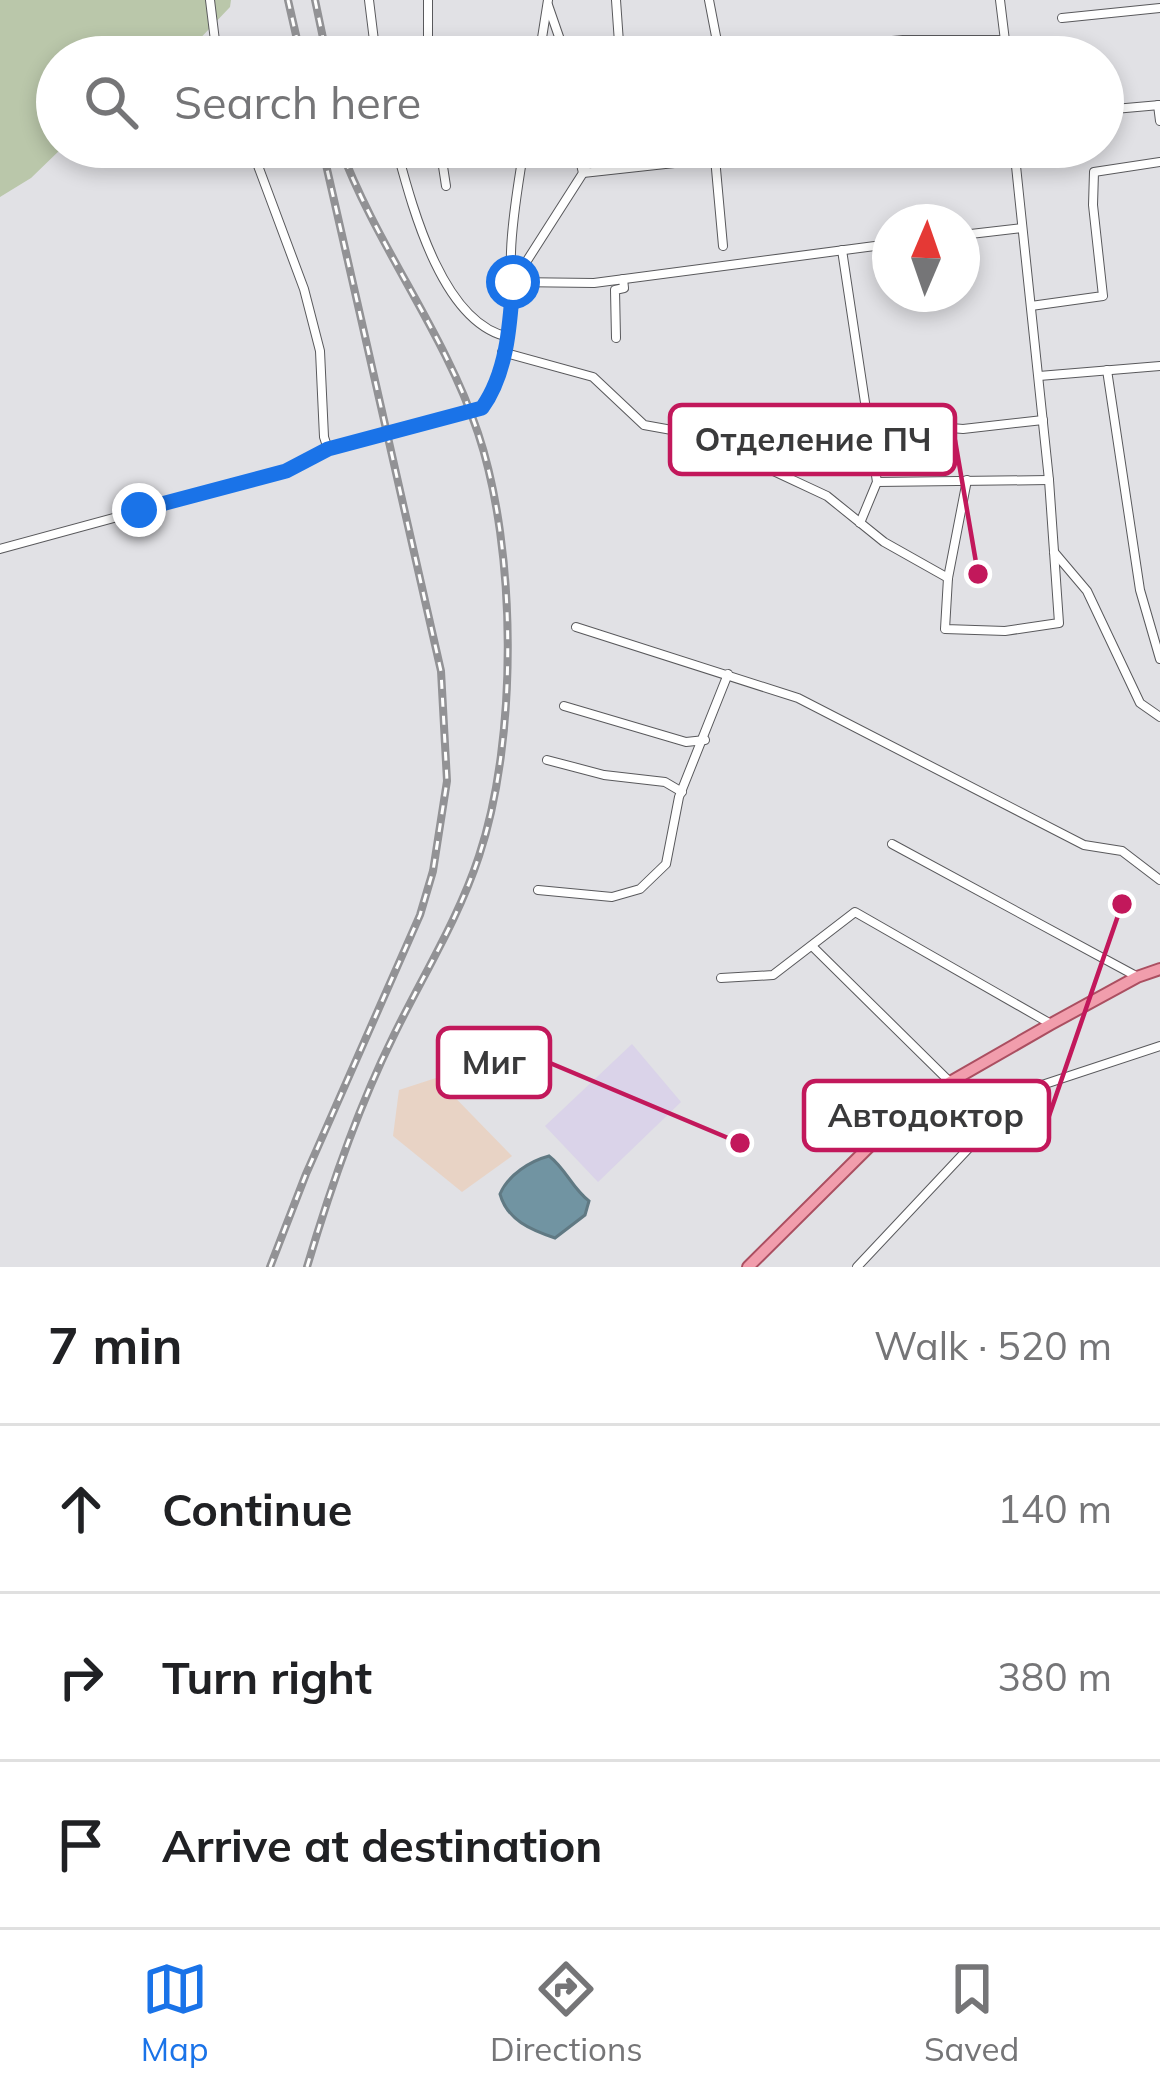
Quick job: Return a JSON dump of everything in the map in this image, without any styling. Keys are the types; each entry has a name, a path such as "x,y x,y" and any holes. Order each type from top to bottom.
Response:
{"main road":[{"path":"748,1267 882,1132 950,1082 1137,977 1160,969"}],"street":[{"path":"210,0 214,36"},
{"path":"369,0 373,36"},
{"path":"428,0 428,36"},
{"path":"616,0 619,36"},
{"path":"709,0 716,36"},
{"path":"1000,0 1005,36"},
{"path":"542,36 548,2"},
{"path":"548,2 559,36"},
{"path":"1062,18 1160,8"},
{"path":"1124,108 1159,105 1160,121"},
{"path":"1124,167 1160,162"},
{"path":"259,168 304,289 320,351 328,449"},
{"path":"403,168 451,293 488,333 509,337"},
{"path":"443,168 446,186"},
{"path":"0,549 286,471 328,449 482,408 496,388 509,337 511,254 521,168"},
{"path":"582,168 583,173"},
{"path":"513,282 586,168"},
{"path":"583,173 630,168"},
{"path":"715,168 723,246"},
{"path":"967,480 948,578 945,629 1005,631 1060,623 1016,168"},
{"path":"1031,306 1103,296 1094,172 1120,168"},
{"path":"980,233 1022,228"},
{"path":"513,282 623,279 872,246"},
{"path":"842,250 877,482 860,523"},
{"path":"616,338 612,297 615,290 624,288 623,279"},
{"path":"502,352 593,377 644,425 694,434 827,496 884,542 948,578"},
{"path":"1039,376 1160,366"},
{"path":"1107,370 1139,590 1160,659"},
{"path":"939,427 963,429 1042,420"},
{"path":"877,482 1049,480"},
{"path":"1053,551 1087,591 1140,703 1160,717"},
{"path":"576,627 799,698 1084,844 1122,850 1160,880"},
{"path":"538,890 612,897 640,889 666,864 682,791 728,674"},
{"path":"564,706 686,742 704,740"},
{"path":"547,760 604,775 665,782 682,791"},
{"path":"892,844 1137,977"},
{"path":"722,978 773,975 855,912 1051,1024"},
{"path":"812,946 988,1125"},
{"path":"857,1267 1013,1101 1042,1085 1160,1046"}],"shaded area":[{"path":"632,1044 681,1102 598,1182 545,1126"},
{"path":"436,1078 512,1156 462,1192 393,1136 399,1090"}],"green space":[{"path":"0,0 231,0 202,36 36,36 36,168 41,168 0,197"}],"water":[{"path":"549,1156 589,1201 585,1215 555,1238 514,1217 500,1194 520,1170"}],"railway":[{"path":"288,0 296,36"},
{"path":"315,0 323,36"},
{"path":"270,1267 420,915 433,871 447,781 441,671 327,168"},
{"path":"307,1267 368,1093 479,856 492,809 506,702 506,587 491,480 478,433 447,359 349,168"}],"place":[{"name":"Отделение ПЧ","path":"978,574"},
{"name":"Автодоктор","path":"1122,904"},
{"name":"Миг","path":"740,1143"}],"route":[{"path":"139,510 286,471 328,449 482,408 496,388 509,337 513,282"}]}
